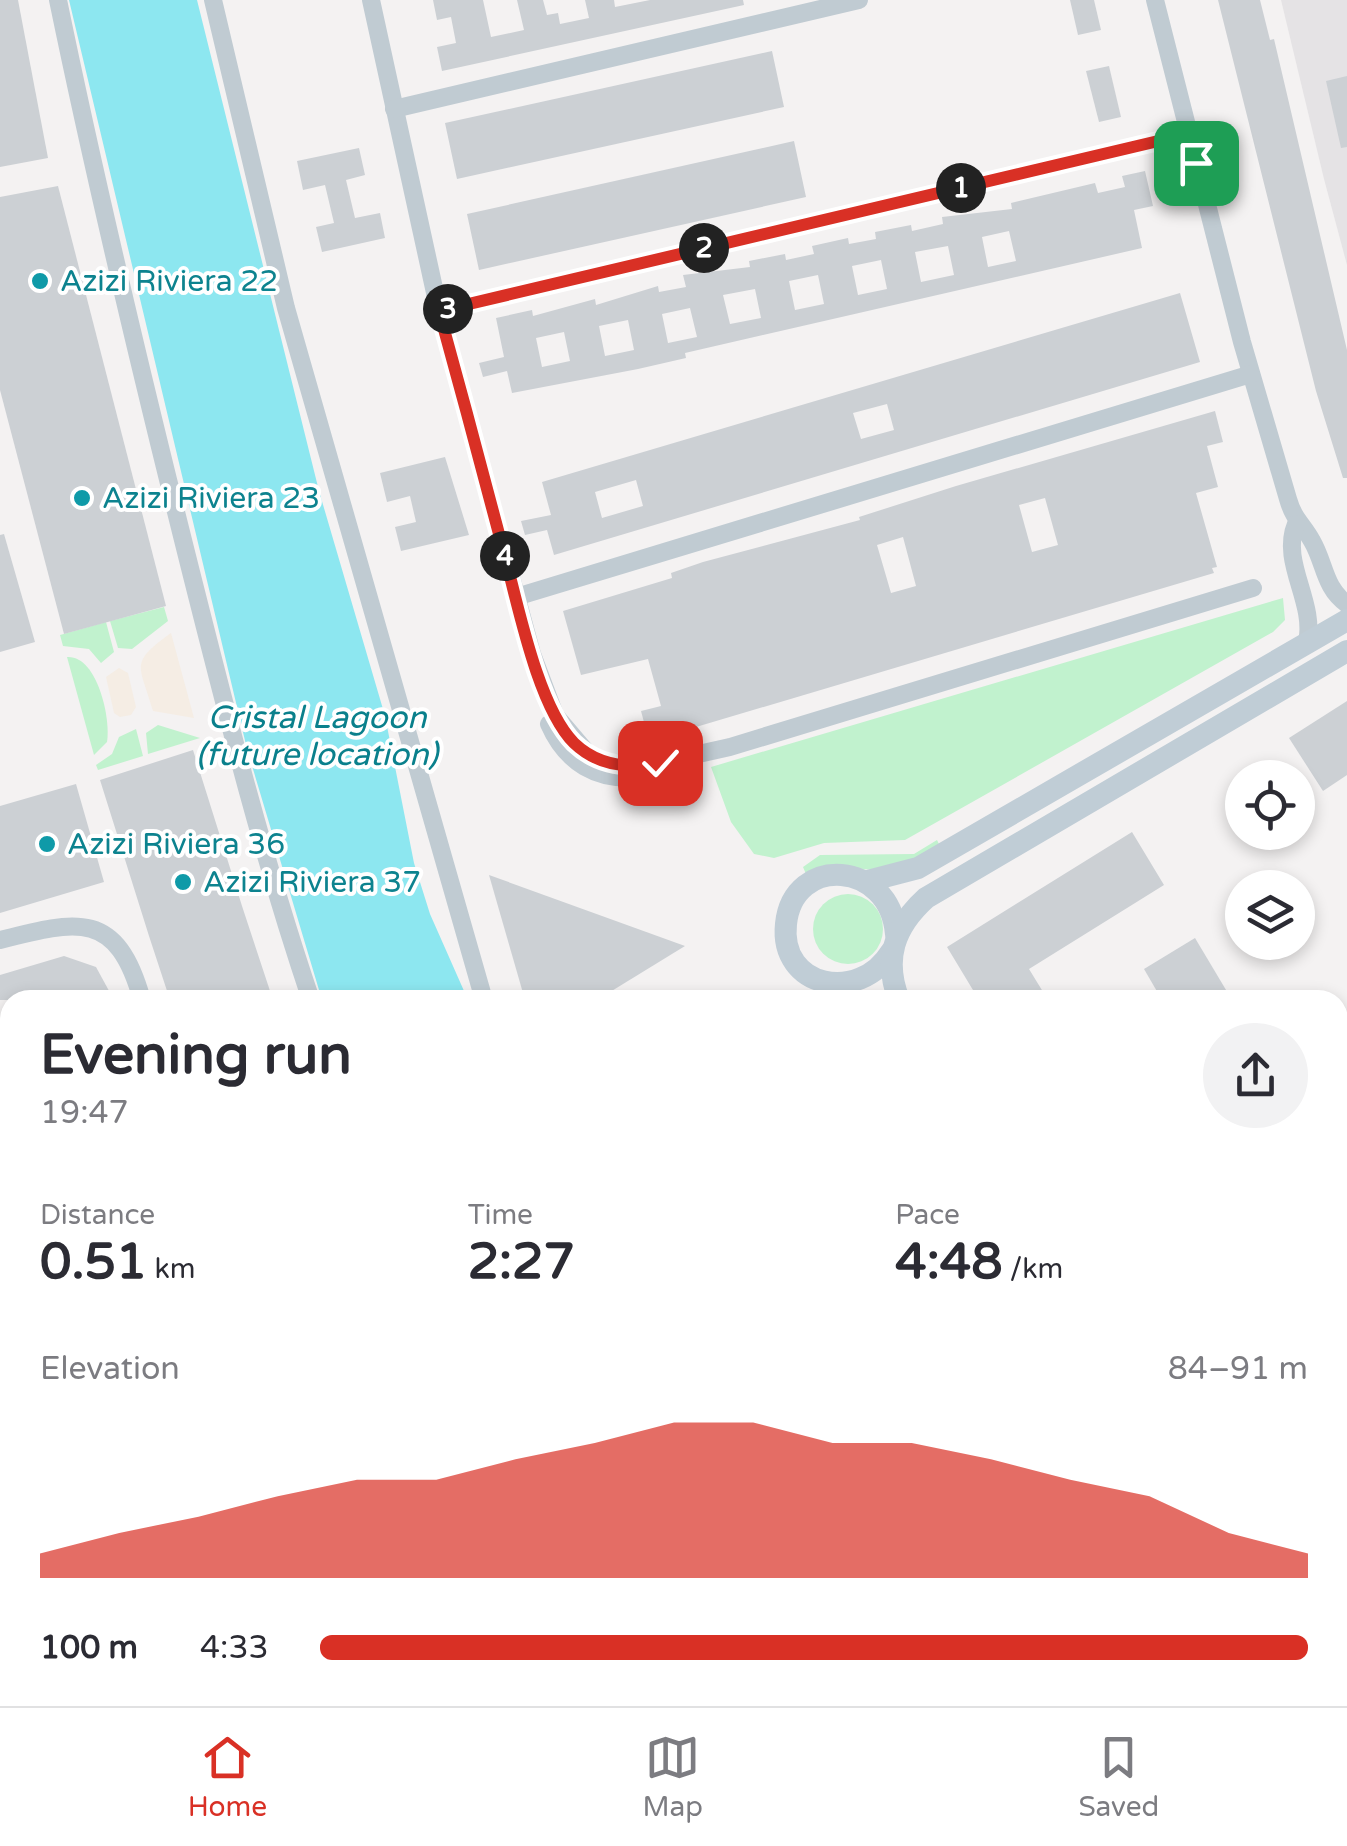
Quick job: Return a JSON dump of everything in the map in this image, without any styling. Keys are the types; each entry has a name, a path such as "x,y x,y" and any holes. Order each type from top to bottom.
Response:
{"street":[{"path":"58,0 111,256 159,447 274,887 308,990"},
{"path":"213,0 295,342 481,990"},
{"path":"371,0 439,311 532,654 555,715 589,754 640,767 730,747 1253,588"},
{"path":"394,110 859,0"},
{"path":"1156,0 1251,374 1296,524 1313,543 1333,592 1347,604"},
{"path":"439,311 1188,134"},
{"path":"516,597 1251,374"},
{"path":"1296,524 1291,545 1308,616 1308,642"},
{"path":"868,882 918,868 1347,620"},
{"path":"840,985 871,976 914,909 939,889 1347,651"},
{"path":"847,990 806,974 794,960 786,924 797,896 815,880 851,875 868,882 890,904 898,990"},
{"path":"0,940 68,924 94,928 124,951 138,990"}],"shaded area":[{"path":"1281,0 1347,0 1347,265 1324,179"}],"green space":[{"path":"1283,598 1285,620 1273,632 905,840 824,843 774,858 754,854 731,822 711,767"},
{"path":"164,607 168,621 132,649 118,648 110,621"},
{"path":"106,622 114,652 101,663 89,649 63,646 60,635"},
{"path":"67,657 86,666 104,704 107,742 94,755"},
{"path":"158,725 200,738 148,754 146,733"},
{"path":"136,729 143,756 98,770 96,765 112,754 119,737"},
{"path":"937,840 940,846 895,868 838,867 806,874 803,867 820,855 914,854"},
{"path":"848,894 862,896 873,904 881,915 881,943 873,954 862,962 848,964 834,962 823,954 815,943 813,929 815,915 823,904 834,896"}],"sand":[{"path":"171,633 194,718 153,711 142,674 143,659"},
{"path":"119,668 128,673 136,707 131,715 120,717 114,713 106,677"}],"water":[{"name":"Cristal Lagoon (future location)","path":"69,0 197,0 319,491 385,716 414,863 430,914 464,990 319,990 247,749"}],"building":[{"path":"0,0 18,0 48,158 0,167"},
{"path":"433,0 483,0 491,37 524,30 517,0 543,0 547,15 558,13 560,24 589,18 585,0 614,0 615,7 650,0 743,0 744,5 442,71 437,47 456,43 451,17 437,20"},
{"path":"1070,0 1094,0 1101,30 1078,35"},
{"path":"1218,0 1260,0 1270,40 1274,39 1347,350 1347,478 1343,478 1316,391"},
{"path":"772,51 784,107 457,179 445,123"},
{"path":"1109,66 1121,117 1099,122 1086,71"},
{"path":"1347,76 1347,147 1341,148 1326,81"},
{"path":"794,141 806,197 479,270 467,214"},
{"path":"359,148 365,175 346,180 355,218 380,213 385,238 322,252 316,227 334,223 325,185 303,190 297,161"},
{"path":"1145,171 1153,206 1134,210 1142,248 685,353 686,358 638,369 512,393 507,371 483,377 479,363 504,357 496,318 532,310 533,316 595,299 596,305 658,286 659,292 686,287 683,275 750,267 749,261 785,254 786,260 814,254 812,246 848,238 849,244 876,239 875,232 911,225 912,231 943,224 942,217 1012,209 1011,203 1095,183 1098,193 1125,187 1122,176","holes":["1009,231 1016,261 988,267 982,237","948,246 954,275 921,282 915,252","881,260 887,289 858,295 852,266","818,275 824,304 795,310 789,281","755,289 761,318 730,324 723,295","690,308 697,337 668,343 662,314","628,320 634,350 605,356 599,326","564,332 570,361 542,367 536,338"]},
{"name":"Azizi Riviera 23","path":"58,186 166,606 64,634 0,390 0,197"},
{"path":"1180,293 1200,362 554,555 547,530 525,535 521,521 551,515 542,482","holes":["887,404 894,430 861,439 853,413","636,480 643,506 602,518 595,492"]},
{"path":"1215,411 1223,442 1207,446 1218,487 1196,493 1217,567 1212,568 1214,573 649,741 641,711 661,706 648,659 581,675 563,611 672,578 671,573 703,562 860,520 859,517","holes":["1045,498 1058,545 1032,552 1019,505","903,537 916,586 891,593 877,545"]},
{"path":"445,457 469,535 401,551 395,527 416,522 410,496 387,502 380,473"},
{"path":"4,534 35,642 0,652 0,535"},
{"path":"1347,701 1347,775 1323,791 1315,779 1315,760 1303,760 1289,738"},
{"name":"Azizi Riviera 37","path":"193,750 270,990 167,990 100,780"},
{"name":"Azizi Riviera 36","path":"76,784 104,882 0,913 0,806"},
{"path":"1132,832 1164,885 1029,969 1042,990 973,990 947,947"},
{"path":"489,875 685,946 613,990 522,990"},
{"path":"1195,938 1226,990 1156,990 1144,969"},
{"path":"64,956 96,967 109,990 0,990 0,975"}],"place":[{"name":"Azizi Riviera 22","path":"40,281"},
{"name":"Azizi Riviera 23","path":"82,498"},
{"name":"Azizi Riviera 36","path":"47,844"},
{"name":"Azizi Riviera 37","path":"183,882"}],"route":[{"path":"660,763 640,767 605,762 575,744 555,715 532,654 439,311 1188,134 1196,163"}]}
